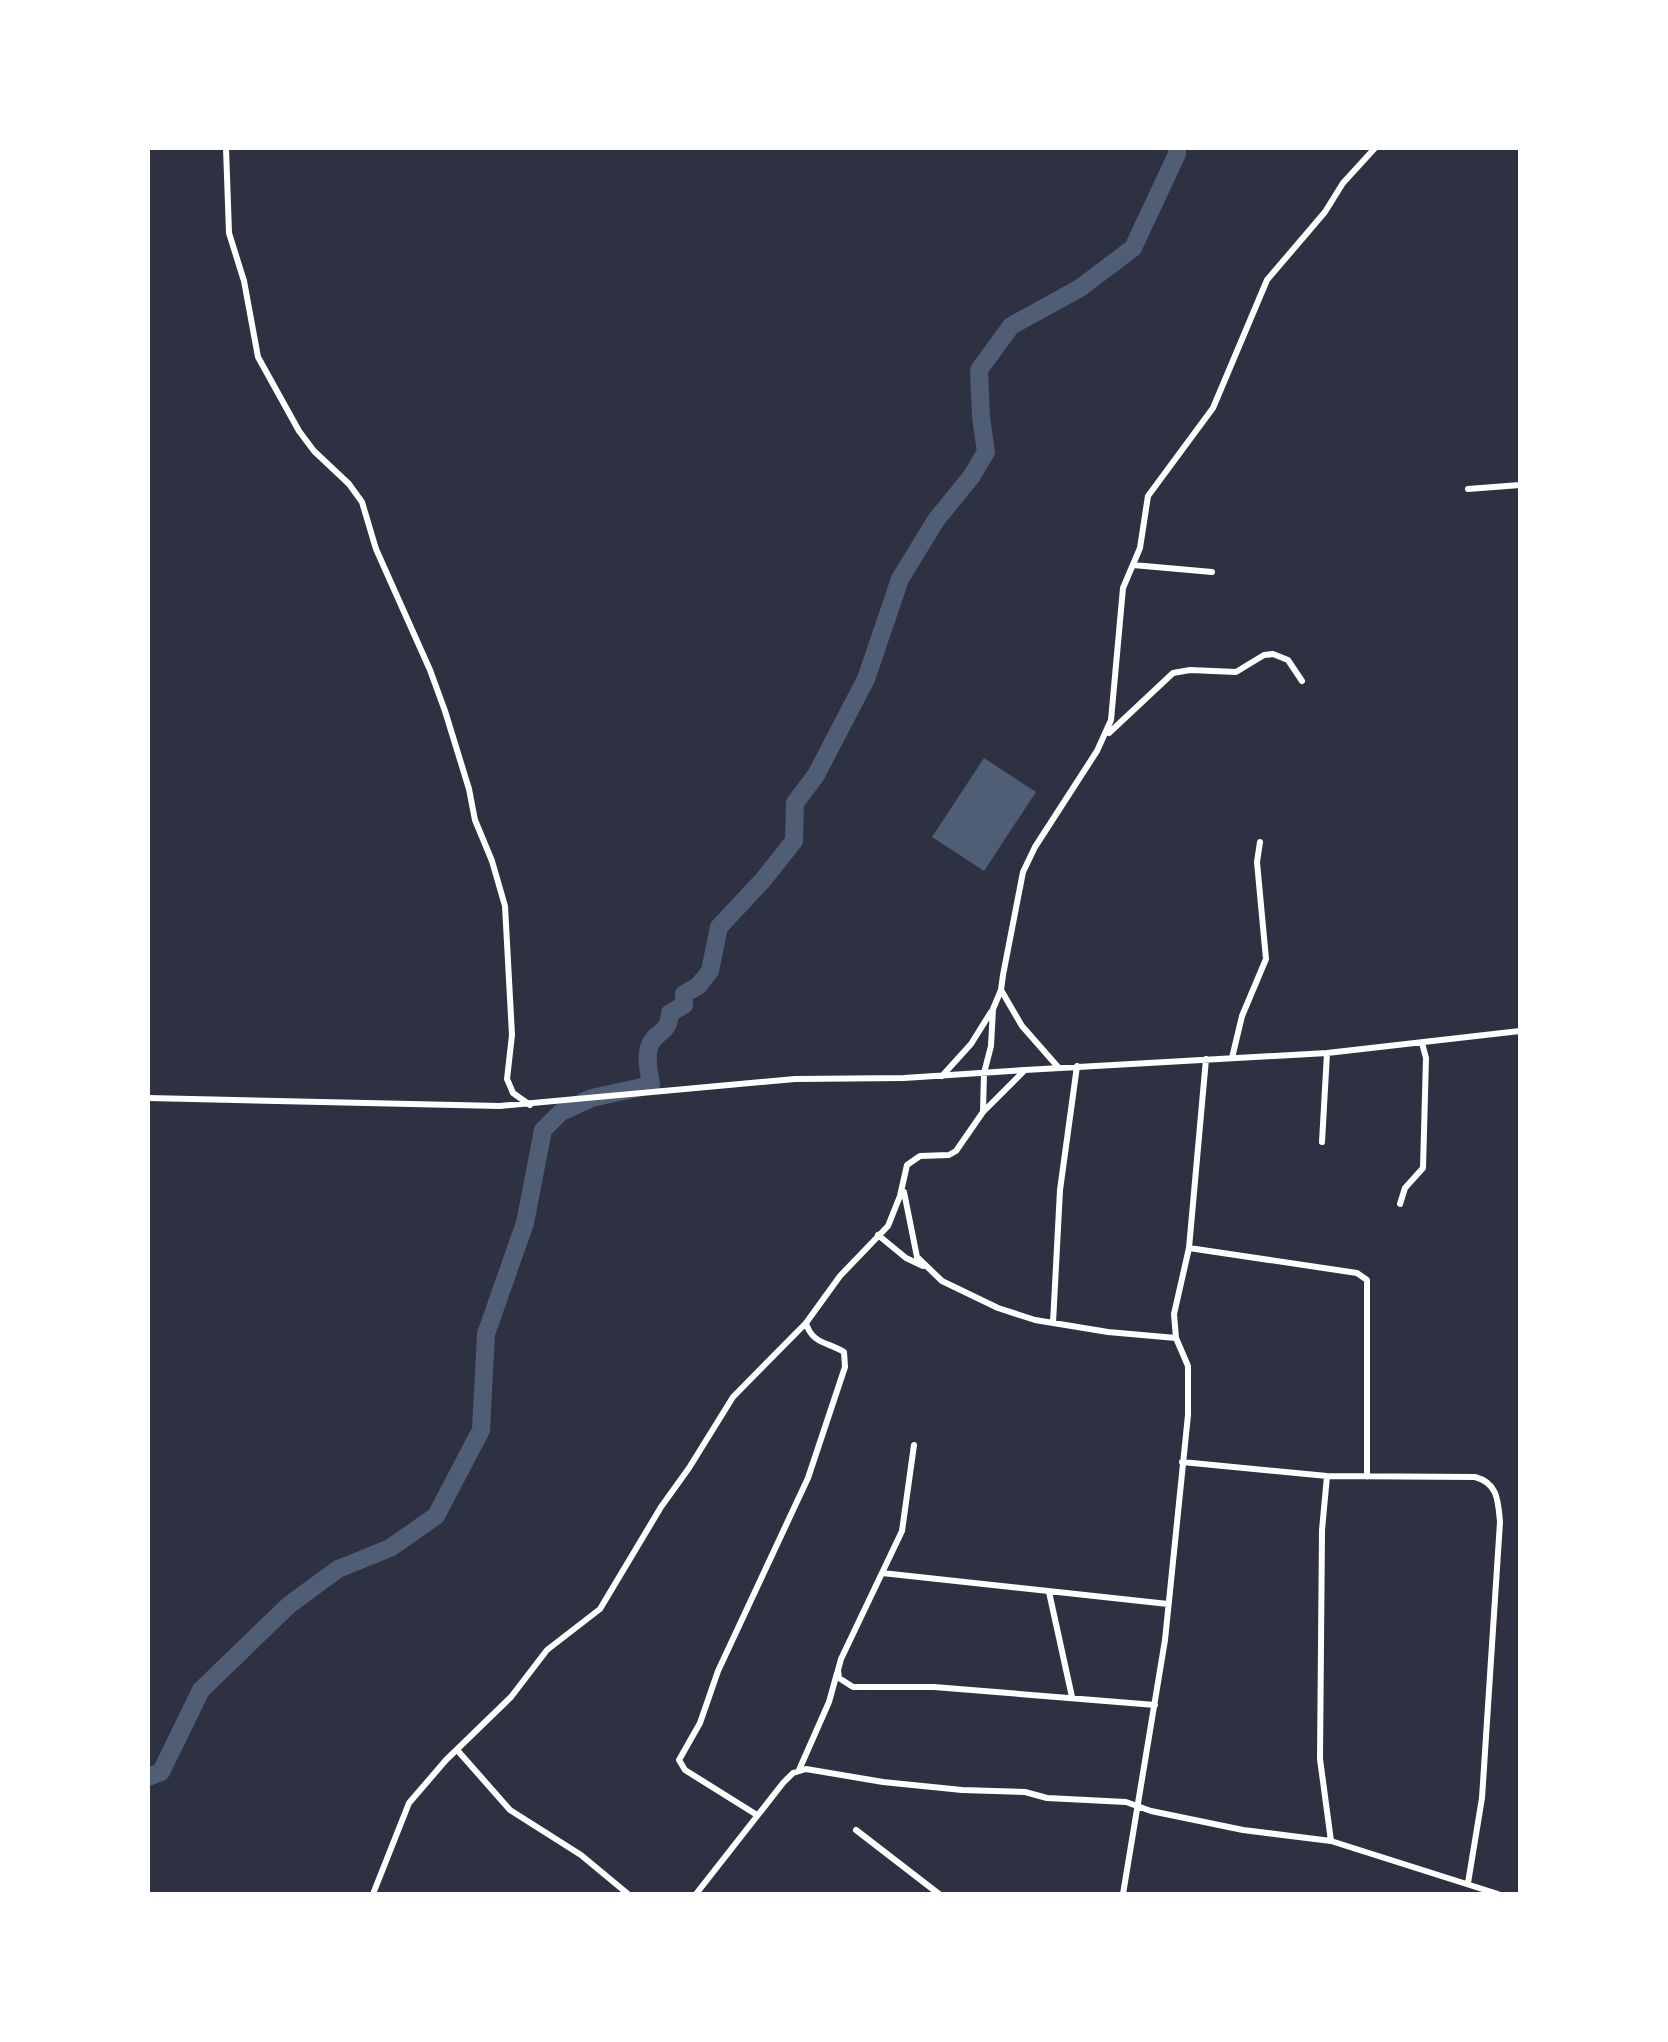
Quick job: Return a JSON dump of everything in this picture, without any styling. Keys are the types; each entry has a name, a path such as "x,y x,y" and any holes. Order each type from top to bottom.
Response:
{"street":[{"path":"226,148 229,233 244,281 258,357 299,431 362,502 376,549 445,711 469,789 475,820 492,861 505,906 512,1035 507,1079 513,1093 530,1105"},
{"path":"1106,736 1114,701 1123,588 1140,548 1148,496 1213,408 1267,280 1317,222 1343,183 1375,148"},
{"path":"1468,489 1520,485"},
{"path":"1133,565 1212,572"},
{"path":"942,1076 971,1044 993,1009 1001,990 1023,872 1035,847 1106,736 1173,673 1190,670 1236,672 1264,655 1273,654 1288,660 1302,681"},
{"path":"1232,1058 1242,1016 1266,959 1257,862 1260,842"},
{"path":"1001,990 1022,1026 1058,1067"},
{"path":"983,1112 984,1073 991,1046 993,1009"},
{"path":"148,1098 530,1105 795,1079 942,1076 1327,1053 1520,1031"},
{"path":"1400,1204 1405,1188 1423,1168 1426,1058 1422,1043"},
{"path":"1322,1142 1327,1053"},
{"path":"1123,1894 1155,1705 1188,1415 1190,1377 1186,1357 1176,1338 1174,1314 1189,1248 1206,1059"},
{"path":"1053,1323 1060,1190 1077,1066"},
{"path":"373,1894 405,1809 437,1770 520,1686 547,1650 600,1609 661,1507 703,1448 733,1397 806,1323 840,1276 888,1226 895,1212 907,1165 920,1156 949,1155 956,1151 983,1112 1025,1070"},
{"path":"903,1184 917,1257 942,1281 1018,1316 1108,1332 1176,1338"},
{"path":"878,1235 906,1258 926,1268"},
{"path":"1189,1248 1363,1275 1368,1285 1367,1477"},
{"path":"757,1815 685,1770 679,1760 700,1723 718,1671 808,1478 845,1367 844,1352 815,1340 806,1323"},
{"path":"696,1894 783,1783 799,1770 829,1702 838,1670 902,1531 914,1445"},
{"path":"1182,1462 1327,1476 1475,1477 1496,1490 1500,1522 1482,1798 1468,1883"},
{"path":"1327,1476 1322,1530 1320,1759 1331,1841"},
{"path":"882,1573 1168,1604"},
{"path":"1049,1592 1072,1697"},
{"path":"838,1670 839,1678 853,1687 934,1687 1155,1705"},
{"path":"458,1751 510,1810 581,1855 628,1894"},
{"path":"799,1770 946,1788 1025,1792 1047,1798 1126,1802 1151,1811 1243,1830 1331,1841 1498,1894"},
{"path":"856,1830 939,1894"}],"water":[{"path":"984,758 1036,792 984,871 932,837"}],"waterway":[{"path":"148,1777 161,1772 201,1690 289,1605 338,1569 390,1548 436,1516 481,1430 486,1334 525,1223 543,1130 561,1112 592,1098 651,1085 648,1059 652,1040 667,1026 670,1013 684,1005 684,994 698,986 710,971 719,927 794,841 795,803 816,775 866,679 900,579 936,520 971,477 986,452 979,370 1011,326 1080,288 1133,248 1177,154 1177,148"}]}
